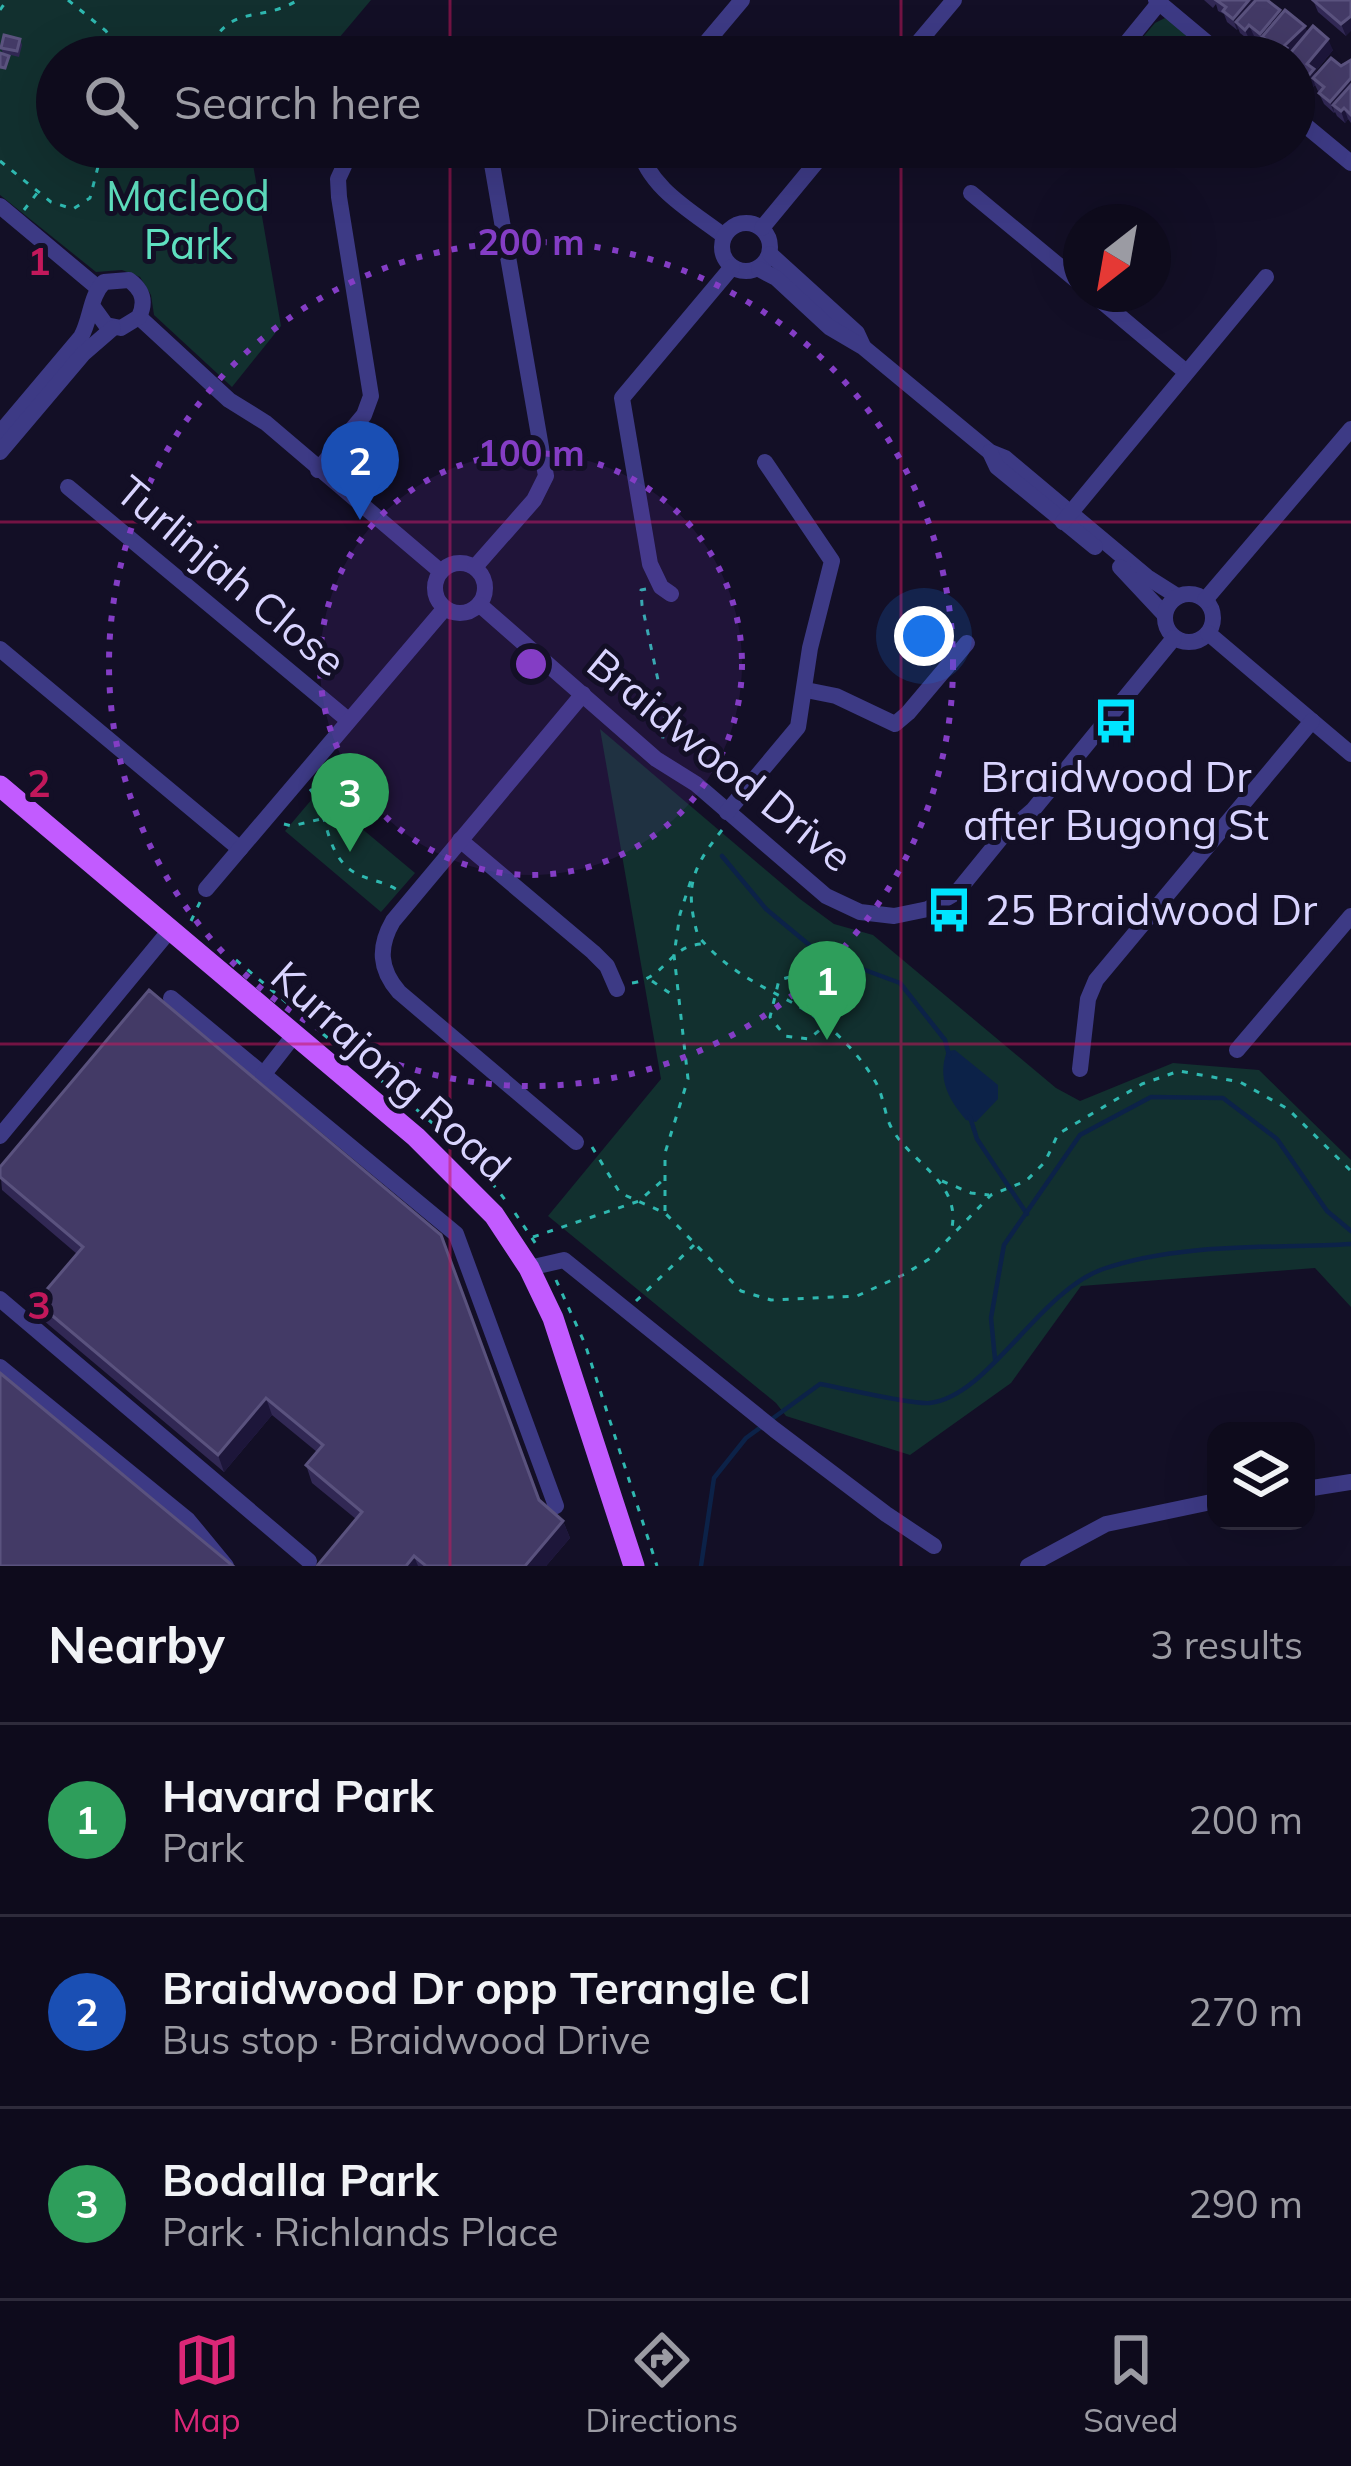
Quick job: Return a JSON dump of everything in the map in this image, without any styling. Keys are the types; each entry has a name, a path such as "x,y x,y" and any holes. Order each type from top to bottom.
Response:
{"main road":[{"name":"Kurrajong Road","path":"0,786 180,926 295,1034 447,1165 494,1215 529,1268 561,1342 634,1566"}],"street":[{"path":"712,36 742,0"},
{"path":"924,36 954,0"},
{"path":"1131,36 1158,2 1199,36"},
{"path":"1315,133 1351,163"},
{"path":"318,470 364,415 371,396 339,197 343,168"},
{"path":"475,567 534,500 546,476 493,168"},
{"path":"646,168 724,236"},
{"path":"761,228 812,168"},
{"path":"971,194 1063,269"},
{"path":"0,206 98,288"},
{"path":"737,224 761,228 771,245 764,261 740,272 722,253 724,236 737,224"},
{"path":"764,261 857,333 863,347 990,452 1005,458 1067,517 1125,572 1164,614 1174,638 1189,643 1208,633 1213,619 1205,599 1178,596 1067,517"},
{"path":"666,590 650,564 622,398 732,267"},
{"path":"0,452 83,354 113,328 128,326 139,317 143,301 136,285 121,278 98,288"},
{"path":"1067,517 1266,278"},
{"path":"0,433 81,337 98,288"},
{"path":"93,307 100,320 113,328"},
{"path":"1114,312 1186,372"},
{"path":"139,317 223,395 266,422 440,572"},
{"path":"1205,599 1351,429"},
{"path":"725,821 794,733 832,561 765,462"},
{"name":"Turlinjah Close","path":"68,487 348,720"},
{"path":"453,563 475,567 485,580 480,604 467,613 445,608 434,586 440,572 453,563"},
{"path":"1164,614 1178,596"},
{"name":"Braidwood Drive","path":"480,604 656,759 682,774 725,821 838,903 883,916 928,909 957,892 1001,838 1033,810 1174,638"},
{"path":"206,889 445,608"},
{"path":"1208,633 1351,754"},
{"path":"806,690 836,696 895,724 967,643"},
{"path":"0,649 239,849"},
{"path":"576,1142 392,984 383,965 382,946 392,921 583,694"},
{"path":"1080,1069 1088,999 1096,980 1312,721"},
{"path":"460,840 593,952 607,966 617,988"},
{"path":"1238,1050 1351,916"},
{"path":"0,1136 180,926"},
{"path":"171,998 456,1234 556,1506"},
{"path":"263,1075 295,1034"},
{"path":"529,1268 564,1260 759,1418 934,1546"},
{"path":"0,1299 310,1562"},
{"path":"0,1367 188,1520 226,1566"},
{"path":"1315,1488 1351,1482"},
{"path":"1028,1566 1106,1524 1207,1503"}],"path":[{"path":"0,10 7,0"},
{"path":"68,0 109,36"},
{"path":"216,36 233,18 298,0"},
{"path":"0,160 66,209 80,207 93,191 98,168"},
{"path":"656,759 666,724 641,590 666,590"},
{"path":"298,780 314,794 333,849 349,869 411,898"},
{"path":"270,813 288,826 322,819"},
{"path":"665,1213 665,1153 688,1079 674,956 680,914 697,862 725,821"},
{"path":"692,876 695,929 705,944 747,981 825,1024 877,1082 898,1136 940,1180 952,1209 951,1234"},
{"path":"180,926 206,889"},
{"path":"617,988 650,980 681,947 705,944"},
{"path":"797,975 823,985 842,1012 825,1024 809,1040 785,1036 770,1017 773,995 784,977 797,975"},
{"path":"650,980 677,998"},
{"path":"576,1142 593,1147 620,1193 665,1213 726,1279 753,1298 857,1296 905,1274 929,1258 991,1196 1010,1190 1045,1162 1058,1134 1142,1084 1179,1071 1240,1082 1288,1109 1351,1172"},
{"path":"1344,1164 1351,1155"},
{"path":"533,1237 637,1202 664,1179"},
{"path":"940,1180 991,1196"},
{"path":"627,1310 695,1244"}],"green space":[{"name":"Macleod Park","path":"0,0 371,0 341,36 36,36 36,168 254,168 281,326 232,387 154,315 151,295 140,277 122,270 96,272 0,195"},
{"path":"1165,18 1190,36 1144,36"},
{"path":"600,729 800,899 834,924 873,935 1056,1088 1080,1101 1173,1063 1259,1070 1351,1160 1351,1307 1315,1268 1081,1286 1011,1383 910,1455 786,1416 548,1216 661,1079"},
{"path":"318,792 415,873 381,912 285,831"}],"water":[{"path":"955,1050 998,1085 998,1099 976,1122 966,1120 946,1088 944,1061 947,1051"}],"building":[{"path":"1216,0 1249,0 1233,19"},
{"path":"1256,0 1267,0 1280,10 1260,34 1236,22"},
{"path":"1313,0 1351,0 1351,16 1341,24"},
{"path":"1285,10 1305,26 1294,36 1263,36"},
{"path":"1313,26 1328,39 1315,54 1315,36 1305,36"},
{"path":"4,35 20,39 17,51 1,48"},
{"path":"0,53 9,56 5,68 0,67"},
{"path":"1331,58 1341,66 1351,60 1351,78 1330,102 1319,93 1324,87 1315,76"},
{"path":"1351,85 1351,115 1333,105"},
{"path":"149,990 441,1235 539,1500 563,1521 525,1566 426,1566 414,1556 406,1566 317,1566 362,1512 306,1465 323,1445 266,1398 218,1455 36,1302 83,1247 0,1177 0,1167"},
{"path":"0,1373 233,1566 0,1566"}],"waterway":[{"path":"722,856 766,909 819,953 900,983 945,1040 949,1055"},
{"path":"995,1359 991,1318 1004,1245 1080,1135 1151,1097 1223,1098 1277,1139 1327,1211 1351,1231"},
{"path":"970,1117 977,1139 1027,1214"},
{"path":"701,1566 714,1478 746,1438 820,1384 930,1403 973,1382 1057,1299 1103,1269 1164,1254 1351,1244"}],"place":[{"name":"Braidwood Dr opp Terangle Cl","path":"360,520"},
{"name":"Braidwood Dr after Bugong St","path":"1116,721"},
{"name":"Bodalla Park","path":"350,852"},
{"name":"25 Braidwood Dr","path":"949,910"},
{"name":"Havard Park","path":"827,1040"}]}
